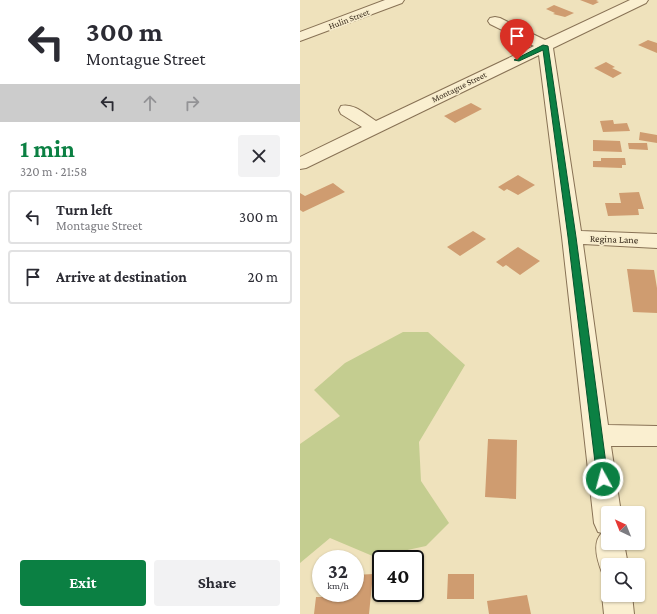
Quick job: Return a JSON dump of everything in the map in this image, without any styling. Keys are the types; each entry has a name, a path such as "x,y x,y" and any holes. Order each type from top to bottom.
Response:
{"street":[{"name":"Hulin Street","path":"300,37 397,0"},
{"name":"Montague Street","path":"300,164 641,0"},
{"path":"300,20 318,30"},
{"path":"495,21 545,46 572,237 606,506"},
{"path":"347,110 375,128"},
{"name":"Regina Lane","path":"572,237 657,241"},
{"path":"597,435 657,436"},
{"path":"618,602 619,614"}],"green space":[{"path":"403,332 428,332 465,365 419,442 421,481 449,523 426,546 407,550 372,550 372,556 364,552 364,550 358,550 330,538 316,550 312,550 312,553 300,563 300,444 340,416 314,390 345,363"}],"building":[{"path":"580,0 598,0 596,1 599,2 593,5"},
{"path":"554,5 574,13 565,17 553,14 555,13 546,9"},
{"path":"648,40 657,43 657,53 638,45"},
{"path":"606,62 615,67 612,68 622,73 613,78 594,68"},
{"path":"471,103 482,109 455,123 444,116"},
{"path":"613,120 614,124 627,123 630,131 603,132 600,121"},
{"path":"640,132 657,135 657,143 639,140"},
{"path":"593,140 620,141 622,152 593,151"},
{"path":"628,143 647,143 648,150 629,149"},
{"path":"601,158 625,158 626,165 622,165 622,168 593,167 593,161 601,161"},
{"path":"518,175 535,185 518,195 507,189 504,191 498,187"},
{"path":"333,183 345,192 303,212 300,210 300,193 305,196"},
{"path":"639,192 644,209 638,209 639,215 608,216 605,203 621,203 619,193"},
{"path":"473,231 486,239 460,256 447,247"},
{"path":"518,247 540,261 520,275 506,265 503,267 496,262"},
{"path":"627,269 654,270 657,288 657,313 633,312"},
{"path":"488,439 517,440 516,499 485,497"},
{"path":"364,574 372,574 369,614 314,614 315,602 364,602"},
{"path":"448,574 474,574 474,599 447,599"},
{"path":"527,595 531,614 489,614 487,601"}],"route":[{"path":"517,60 545,46 572,237 603,479"}]}
